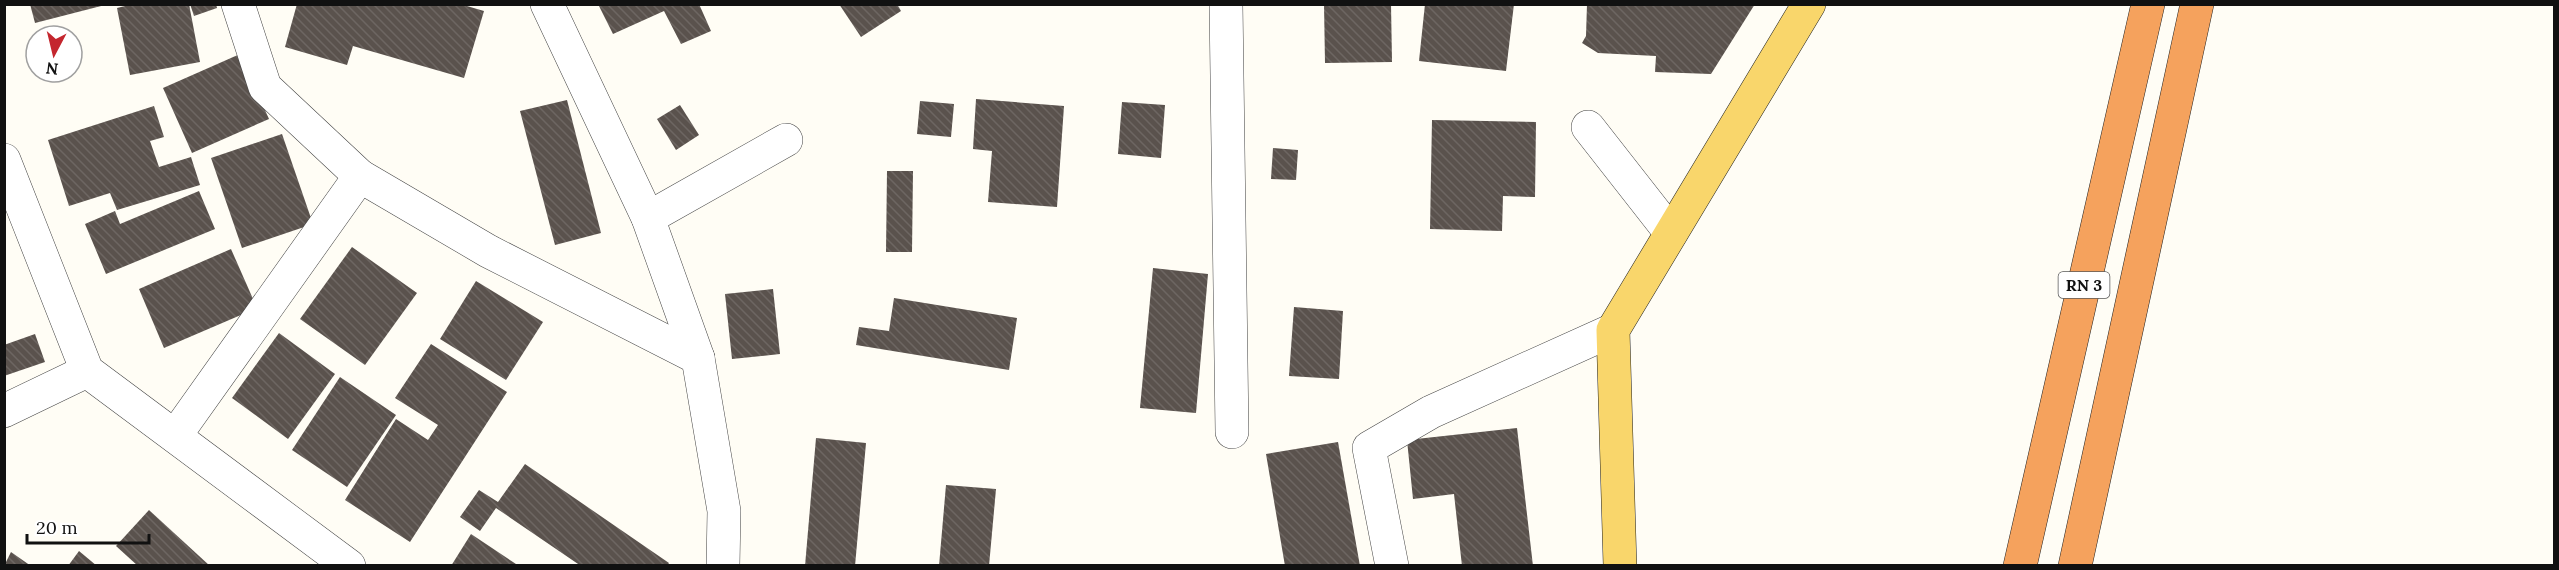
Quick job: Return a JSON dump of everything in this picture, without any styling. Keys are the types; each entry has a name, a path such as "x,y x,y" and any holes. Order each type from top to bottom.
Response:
{"highway":[{"name":"RN 3","path":"2020,566 2148,4"},
{"name":"RN 3","path":"2075,566 2197,4"}],"main road":[{"path":"1620,566 1613,330 1809,4"}],"street":[{"path":"238,4 265,87 360,176 488,250 698,358"},
{"path":"547,4 648,218 698,358 724,511 723,566"},
{"path":"1226,4 1232,432"},
{"path":"1588,127 1671,232"},
{"path":"648,218 786,140"},
{"path":"4,160 87,371 349,566"},
{"path":"175,436 360,176"},
{"path":"1392,566 1369,448 1431,412 1613,330"},
{"path":"4,411 87,371"}],"building":[{"path":"30,4 105,4 105,5 35,23"},
{"path":"133,4 189,4 200,62 130,75 117,8"},
{"path":"190,4 216,4 217,8 194,16"},
{"path":"297,4 460,4 484,11 464,78 353,46 347,65 285,47"},
{"path":"598,4 699,4 711,31 681,44 664,11 613,34"},
{"path":"839,4 897,4 901,11 861,37"},
{"path":"1324,4 1391,4 1392,62 1325,63"},
{"path":"1425,4 1514,4 1506,71 1419,61"},
{"path":"1587,4 1755,4 1711,74 1655,72 1656,56 1598,53 1582,43 1586,36"},
{"path":"240,54 269,119 192,153 163,88"},
{"path":"976,99 1064,106 1057,207 988,202 992,151 973,149"},
{"path":"567,100 601,233 555,245 520,111"},
{"path":"920,101 954,104 951,137 917,134"},
{"path":"1122,102 1165,105 1161,158 1118,154"},
{"path":"680,105 699,135 676,150 657,119"},
{"path":"154,106 164,137 150,141 159,167 191,157 200,185 117,210 110,193 69,206 48,140"},
{"path":"1432,120 1536,122 1535,197 1503,196 1502,231 1430,229"},
{"path":"282,134 313,224 242,248 211,158"},
{"path":"1273,148 1298,150 1296,180 1271,179"},
{"path":"887,171 913,171 912,252 886,252"},
{"path":"199,191 215,229 106,274 85,224 115,211 120,224"},
{"path":"352,247 417,293 365,365 300,319"},
{"path":"231,249 257,308 164,348 139,289"},
{"path":"1153,268 1208,274 1196,413 1140,408"},
{"path":"476,281 543,322 506,380 440,339"},
{"path":"773,289 780,354 732,359 725,294"},
{"path":"894,298 1017,318 1009,370 856,345 859,327 889,331"},
{"path":"1294,307 1343,311 1339,379 1289,376"},
{"path":"279,333 335,374 288,439 232,398"},
{"path":"35,334 45,362 4,376 4,345"},
{"path":"431,344 507,392 410,542 345,500 396,419 428,440 438,425 395,398"},
{"path":"340,377 396,415 347,487 292,450"},
{"path":"1517,428 1533,566 1462,566 1454,494 1413,499 1407,440"},
{"path":"816,438 866,443 855,566 805,566"},
{"path":"1338,442 1360,566 1285,566 1266,454"},
{"path":"525,464 669,563 667,566 581,566 496,508 480,531 460,517 479,490 498,502"},
{"path":"946,485 996,489 989,566 939,566"},
{"path":"149,510 210,566 138,566 116,546"},
{"path":"471,534 519,566 451,566"},
{"path":"79,551 97,566 68,566"},
{"path":"11,552 31,566 4,566"}]}
